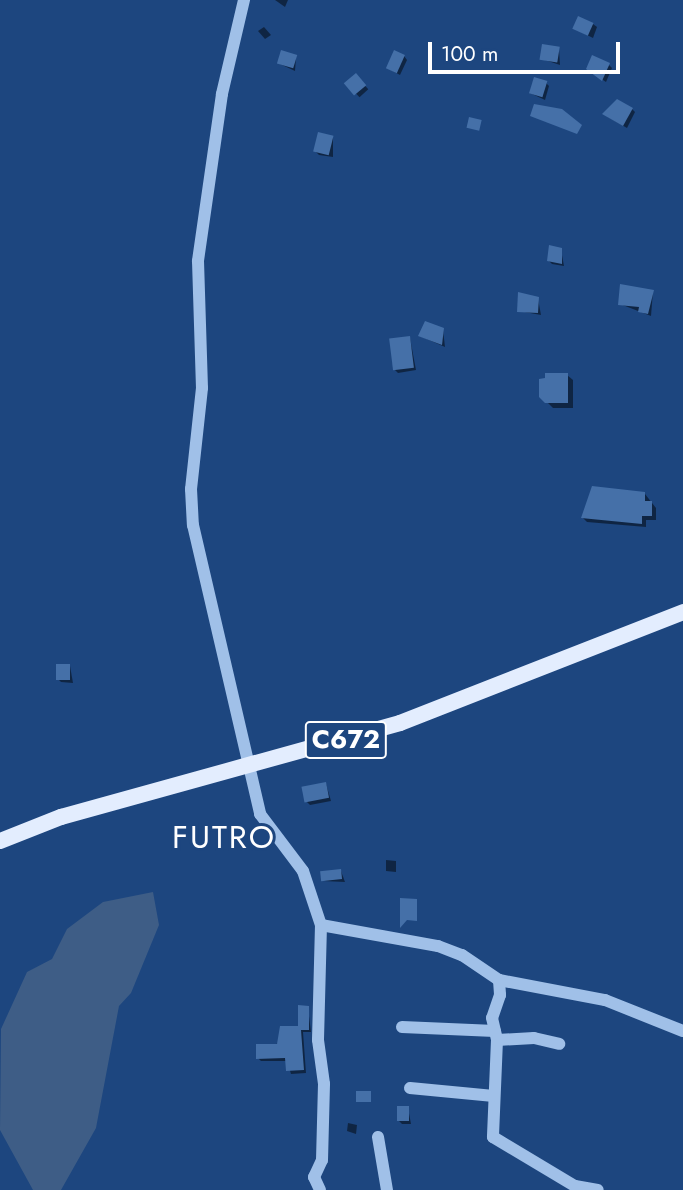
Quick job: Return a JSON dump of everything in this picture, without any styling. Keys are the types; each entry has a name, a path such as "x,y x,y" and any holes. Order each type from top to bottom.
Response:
{"main road":[{"name":"C672","path":"0,841 61,817 400,723 683,612"}],"street":[{"path":"244,0 222,94 198,261 195,295 202,388 191,489 193,525 260,814 303,871 321,925 318,1040 324,1094 322,1160 314,1177 320,1190"},
{"path":"321,925 438,946 462,955 499,981 605,1000 683,1031"},
{"path":"499,981 500,995 492,1017 496,1035 493,1136 577,1188 598,1190"},
{"path":"402,1027 534,1038 559,1044"},
{"path":"410,1088 494,1096"},
{"path":"377,1137 387,1190"}],"water":[{"path":"153,892 159,925 131,993 119,1006 96,1128 61,1190 33,1190 0,1130 1,1029 27,972 52,959 67,929 103,902"}],"building":[{"path":"578,16 594,23 588,36 572,29"},
{"path":"542,44 560,47 557,63 539,60"},
{"path":"281,50 297,55 293,68 277,63"},
{"path":"394,50 405,55 397,73 386,68"},
{"path":"592,55 610,63 602,81 586,69"},
{"path":"356,73 366,85 354,96 344,83"},
{"path":"534,77 547,81 542,97 529,93"},
{"path":"617,99 633,108 623,126 602,114"},
{"path":"534,104 562,109 582,125 577,134 530,116"},
{"path":"469,117 482,120 479,131 467,128"},
{"path":"318,132 334,136 329,155 313,151"},
{"path":"549,245 562,248 562,264 547,261"},
{"path":"620,284 654,290 648,314 638,312 639,307 618,305"},
{"path":"518,292 539,297 538,313 517,312"},
{"path":"425,321 444,328 442,345 418,336"},
{"path":"410,336 414,368 393,370 389,339"},
{"path":"545,373 568,373 568,403 545,403 539,397 539,379 545,378"},
{"path":"592,486 645,492 645,501 652,501 652,516 642,516 642,524 581,518"},
{"path":"56,664 70,664 70,680 56,680"},
{"path":"326,782 329,798 305,802 301,787"},
{"path":"341,869 342,879 321,881 320,871"},
{"path":"400,898 417,899 417,921 407,920 400,928"},
{"path":"298,1005 309,1006 309,1030 301,1030 304,1070 286,1071 285,1058 256,1059 256,1044 277,1044 280,1026 298,1026"},
{"path":"356,1091 371,1091 371,1102 356,1102"},
{"path":"397,1106 409,1106 409,1121 397,1121"}],"district":[{"name":"FUTRO","path":"224,837"}]}
